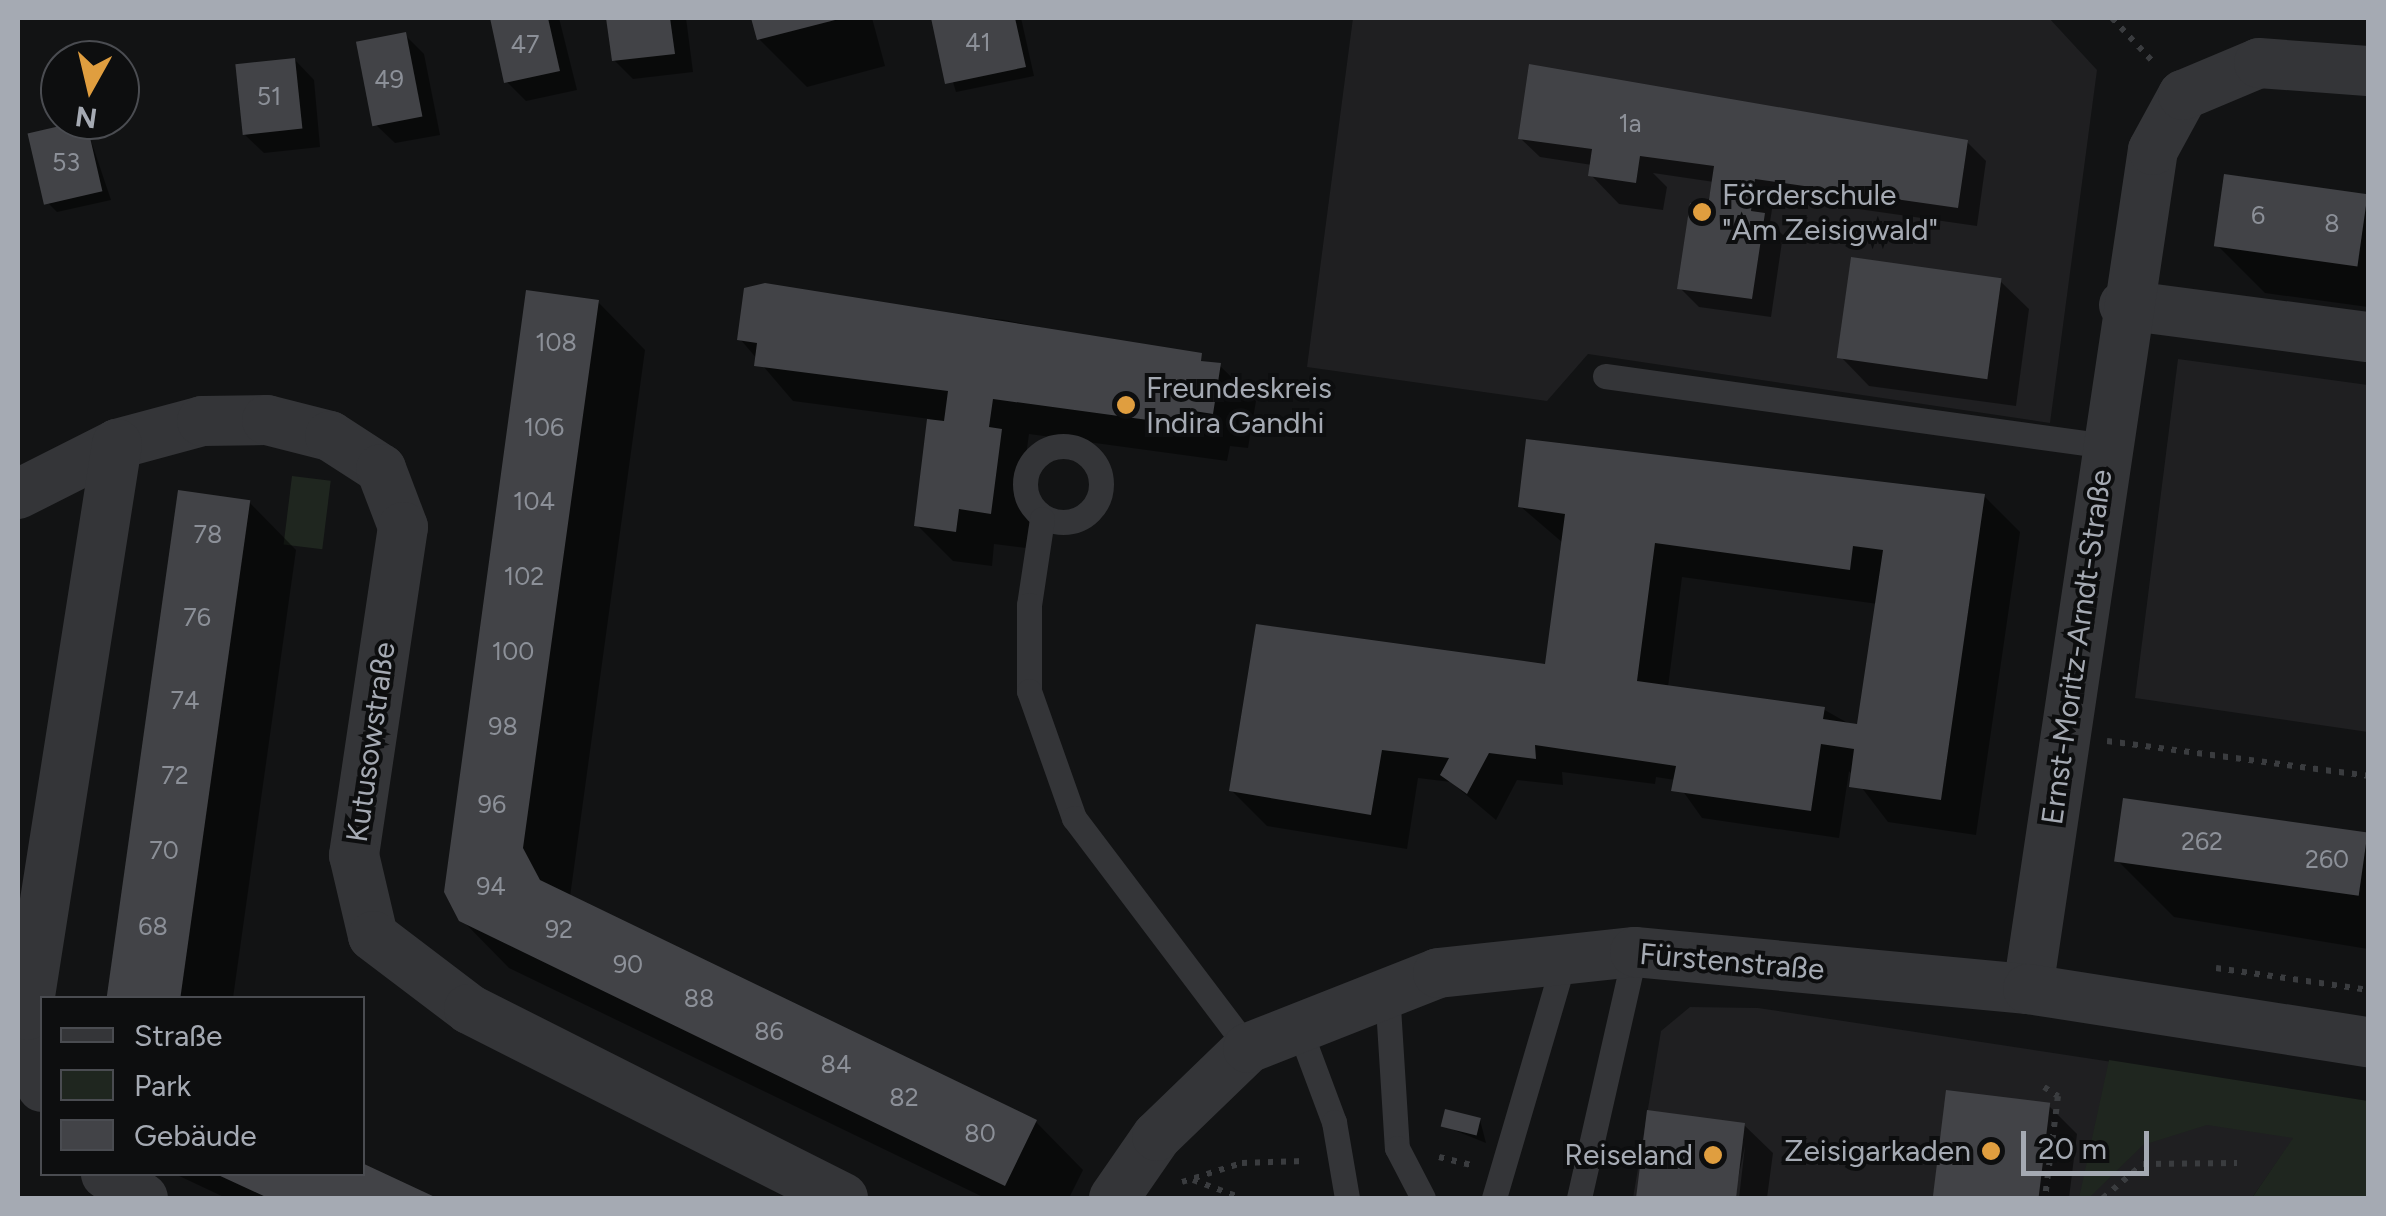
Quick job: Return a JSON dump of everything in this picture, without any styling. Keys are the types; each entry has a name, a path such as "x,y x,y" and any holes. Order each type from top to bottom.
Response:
{"street":[{"path":"2183,95 2259,63 2368,71"},
{"name":"Ernst-Moritz-Arndt-Straße","path":"2028,989 2124,305 2153,150 2183,95"},
{"path":"2124,305 2368,337"},
{"name":"Kutusowstraße","path":"18,494 117,444 202,420 266,420 330,436 382,469 402,527 354,855 373,936 470,1009 843,1198"},
{"path":"40,1077 28,1015 117,444"},
{"name":"Fürstenstraße","path":"1114,1198 1157,1136 1248,1048 1297,1023 1438,973 1635,952 2028,989 2368,1042"},
{"path":"109,1176 143,1198"}],"lane":[{"path":"1605,376 2106,446"},
{"path":"1042,519 1028,605 1029,692 1074,818 1248,1048"},
{"path":"1580,1198 1635,952"},
{"path":"1494,1198 1564,960"},
{"path":"1386,992 1397,1148 1423,1198"},
{"path":"1297,1023 1334,1122 1347,1198"}],"path":[{"path":"2112,18 2183,95"},
{"path":"2064,735 2368,776"},
{"path":"2044,1087 2058,1096 2045,1198"},
{"path":"2103,1198 2143,1164 2237,1163"},
{"path":"1192,1179 1242,1198"}],"shaded area":[{"name":"Förderschule \"Am Zeisigwald\"","path":"1353,18 2049,18 2097,70 2050,423 1588,354 1547,401 1307,367"},
{"path":"2178,359 2368,385 2368,732 2135,698"},
{"path":"1690,1007 1758,1008 2303,1091 2294,1138 2252,1198 1633,1198 1661,1031"}],"green space":[{"path":"292,476 331,481 322,549 284,544"},
{"path":"2109,1060 2368,1101 2368,1198 2252,1198 2293,1138 2207,1125 2143,1145 2089,1198 2079,1198"}],"building":[{"path":"490,18 548,18 560,71 504,83"},
{"path":"606,18 670,18 675,54 612,61"},
{"path":"751,18 838,18 839,19 757,40"},
{"path":"931,18 1015,18 1026,67 945,84"},
{"path":"406,32 422,116 372,126 356,42"},
{"path":"295,58 302,129 243,135 235,64"},
{"path":"1529,64 1968,140 1958,208 1755,179 1751,211 1765,213 1752,299 1677,289 1690,203 1708,206 1714,166 1640,156 1636,183 1588,176 1592,149 1518,139"},
{"path":"40,131 40,140 91,140 102,191 44,205 28,133"},
{"path":"2224,174 2368,194 2357,266 2214,246"},
{"path":"1851,257 2002,278 1987,379 1837,358"},
{"name":"Freundeskreis Indira Gandhi","path":"765,283 1202,353 1201,361 1221,363 1213,414 1194,411 1192,426 993,399 989,427 1002,429 991,514 959,509 956,532 914,526 927,419 944,421 948,391 754,366 757,343 737,340 744,288"},
{"path":"526,290 599,300 523,848 540,880 1037,1120 1005,1186 459,921 444,892"},
{"path":"1526,439 1985,494 1941,800 1849,787 1854,749 1821,744 1811,811 1671,791 1676,766 1535,745 1536,759 1489,753 1467,794 1440,775 1449,758 1382,750 1371,815 1229,791 1256,624 1545,664 1565,514 1518,507","holes":["1655,543 1850,570 1853,546 1883,550 1857,724 1823,719 1825,707 1637,681"]},
{"path":"178,490 250,500 181,996 107,996"},
{"path":"2123,798 2368,832 2359,896 2114,861"},
{"name":"Zeisigarkaden","path":"1946,1090 2050,1103 2039,1198 1933,1198"},
{"path":"1445,1109 1481,1118 1477,1135 1441,1126"},
{"name":"Zeisigarkaden","path":"1647,1110 1745,1123 1736,1198 1636,1198"},
{"path":"365,1164 437,1198 268,1198 220,1176 365,1176"}],"place":[{"name":"Förderschule \"Am Zeisigwald\"","path":"1702,212"},
{"name":"Freundeskreis Indira Gandhi","path":"1126,405"},
{"name":"Zeisigarkaden","path":"1991,1151"},
{"name":"Reiseland","path":"1713,1155"}]}
